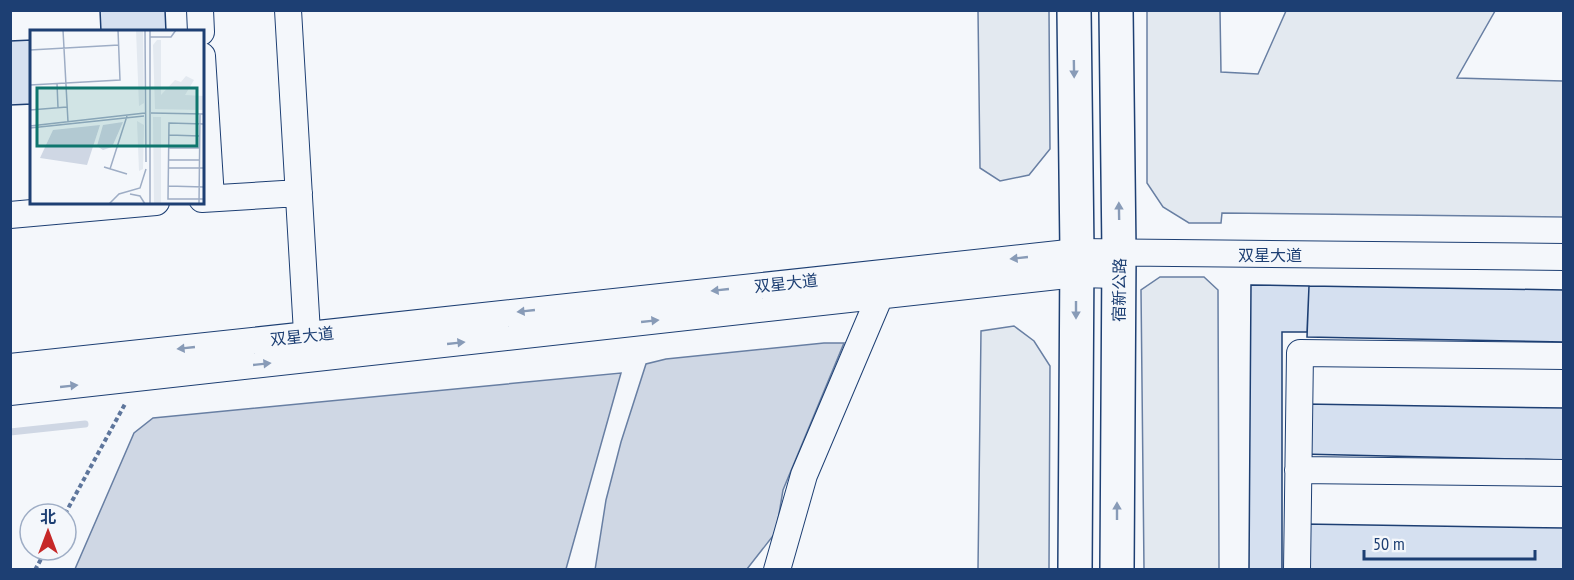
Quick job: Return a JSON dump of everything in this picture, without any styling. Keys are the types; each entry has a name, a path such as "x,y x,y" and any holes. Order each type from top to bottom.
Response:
{"highway":[{"path":"1074,10 1077,263 1075,570"},
{"name":"宿新公路","path":"1116,10 1119,265 1117,570"}],"street":[{"path":"200,10 201,30"},
{"path":"288,10 308,347"},
{"path":"204,113 207,198 299,193"},
{"path":"10,214 132,204"},
{"name":"双星大道","path":"10,392 139,378 308,347 890,272 1077,263 1119,265 1563,256"},
{"name":"双星大道","path":"10,367 308,347 880,296 1077,263"},
{"path":"777,570 804,475 890,272"},
{"path":"1296,570 1300,353 1563,356"},
{"path":"1298,470 1563,473"}],"path":[{"path":"72,502 139,378"}],"shaded area":[{"path":"978,11 1049,11 1050,149 1029,175 1000,181 980,168"},
{"path":"1147,11 1220,11 1221,72 1258,74 1286,11 1495,11 1457,78 1563,81 1563,217 1222,213 1221,223 1189,223 1163,207 1147,183"},
{"path":"1160,277 1204,277 1218,290 1219,569 1144,569 1141,290"},
{"path":"1014,326 1034,341 1050,366 1049,569 978,569 981,331"},
{"path":"844,343 783,490 776,532 747,569 595,570 606,500 621,442 646,364 666,359"},
{"path":"621,373 566,569 75,569 134,433 153,418"}],"building":[{"path":"100,10 165,10 166,30 101,30"},
{"path":"30,40 30,104 10,105 10,41"},
{"path":"1251,285 1309,286 1307,332 1282,332 1282,570 1249,570"},
{"path":"1309,286 1564,290 1564,342 1307,337"},
{"path":"1304,404 1564,408 1564,460 1301,454"},
{"path":"1303,524 1564,528 1564,570 1301,570"}],"waterway":[{"path":"10,432 85,424"}]}
